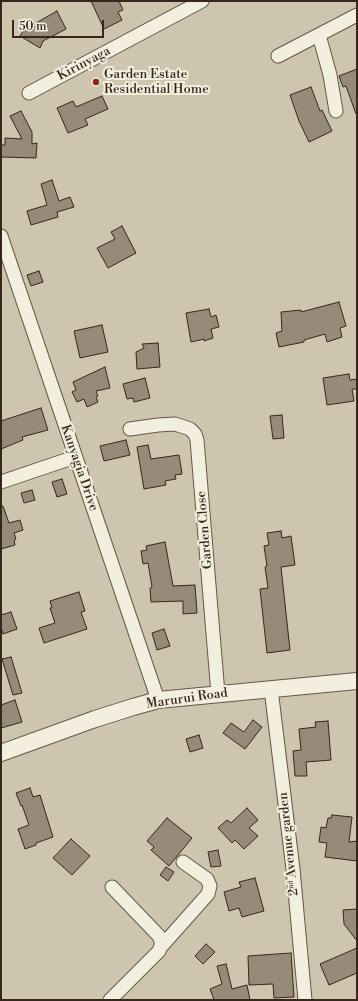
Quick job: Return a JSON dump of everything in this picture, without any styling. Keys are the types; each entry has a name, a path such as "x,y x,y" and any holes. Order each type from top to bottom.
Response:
{"street":[{"name":"Kirinyaga","path":"29,93 202,1"},
{"path":"278,56 357,15"},
{"path":"319,35 330,75 336,111"},
{"name":"Kanyagia Drive","path":"1,236 158,700"},
{"name":"Garden Close","path":"130,429 175,424 190,429 198,440 218,694"},
{"path":"1,482 75,456"},
{"name":"Marurui Road","path":"1,753 110,714 158,700 357,681"},
{"name":"2ⁿᵈ Avenue garden","path":"271,689 293,869 305,1000"},
{"path":"110,1000 160,948 208,894 210,886 207,879 183,862"},
{"path":"112,887 159,936 161,941 160,948"}],"shaded area":[{"path":"1,1 357,1 357,1000 1,1000"}],"building":[{"path":"91,1 119,1 123,10 118,12 122,20 104,29"},
{"path":"57,11 66,29 43,41 40,48 20,36 24,30"},
{"path":"357,69 356,114 346,86 343,87 339,76"},
{"path":"311,87 320,111 322,110 332,131 309,142 299,121 290,95"},
{"path":"102,96 108,109 85,119 88,125 68,133 57,108 73,101 76,107"},
{"path":"21,111 32,132 32,144 37,143 36,158 1,157 1,145 5,145 5,138 22,139 10,116"},
{"path":"52,180 59,201 70,197 74,207 57,212 58,217 31,225 27,211 47,205 41,184"},
{"path":"122,226 136,253 108,268 97,248 115,239 111,232"},
{"path":"39,271 43,282 31,286 27,275"},
{"path":"339,302 346,326 340,328 342,337 327,342 325,334 304,340 304,342 279,347 276,333 282,331 281,312 301,310 301,312"},
{"path":"209,309 211,317 216,315 219,327 211,329 213,338 204,341 204,339 191,342 186,313"},
{"path":"102,325 108,352 80,358 74,331"},
{"path":"158,343 160,367 137,369 136,352 144,348 142,344"},
{"path":"105,367 110,388 96,391 98,402 87,407 84,399 77,402 72,392 76,390 73,382"},
{"path":"349,374 350,380 357,379 357,389 352,389 354,401 327,405 323,378"},
{"path":"145,378 150,398 134,402 133,398 127,399 123,384"},
{"path":"41,408 48,430 22,437 23,440 1,449 1,421"},
{"path":"282,415 284,438 273,439 270,416"},
{"path":"126,440 130,455 104,461 100,446"},
{"path":"148,445 151,459 179,455 182,474 175,475 176,479 165,481 166,485 144,489 137,447"},
{"path":"62,479 67,494 57,497 52,482"},
{"path":"32,490 35,500 24,503 21,493"},
{"path":"1,506 3,506 9,523 20,520 23,530 14,533 16,539 14,540 15,545 1,549"},
{"path":"281,531 282,538 291,536 295,565 281,567 290,650 267,653 260,589 268,588 264,546 269,545 267,533"},
{"path":"165,542 173,586 195,585 197,613 183,614 183,601 151,602 150,588 152,587 148,563 143,564 141,551 147,550 146,546"},
{"path":"79,592 85,611 81,612 87,629 44,643 39,628 55,623 50,608 52,608 50,601"},
{"path":"11,612 17,629 3,634 1,627 1,615"},
{"path":"164,629 170,646 157,650 152,633"},
{"path":"11,657 22,693 13,695 2,659"},
{"path":"15,700 22,722 1,728 1,705"},
{"path":"253,720 262,727 245,749 223,733 231,723 244,732"},
{"path":"328,721 331,760 306,762 307,776 295,776 293,751 301,750 299,729 316,727 315,722"},
{"path":"199,735 203,748 190,752 186,739"},
{"path":"30,788 33,797 40,795 53,837 25,849 18,829 29,825 16,793"},
{"path":"247,808 258,820 249,828 258,836 244,849 235,840 232,843 218,828 227,820 231,823"},
{"path":"332,815 352,817 349,842 357,841 357,861 325,857 327,843 319,842 321,827 326,828 328,818 331,818"},
{"path":"167,818 192,838 169,866 151,850 154,847 147,841"},
{"path":"71,839 90,856 72,875 53,858"},
{"path":"218,850 221,866 211,867 208,852"},
{"path":"166,867 174,872 168,881 160,875"},
{"path":"255,878 264,911 242,917 239,908 229,911 224,892 241,887 239,882"},
{"path":"357,909 357,941 344,924 343,910"},
{"path":"206,944 215,952 203,964 195,956"},
{"path":"357,948 357,973 329,985 320,964"},
{"path":"291,953 294,997 274,998 273,984 249,985 248,956"},
{"path":"226,964 232,989 247,985 250,1000 214,1000 210,989 222,984 217,966"}],"place":[{"name":"Garden Estate Residential Home","path":"96,82"}]}
